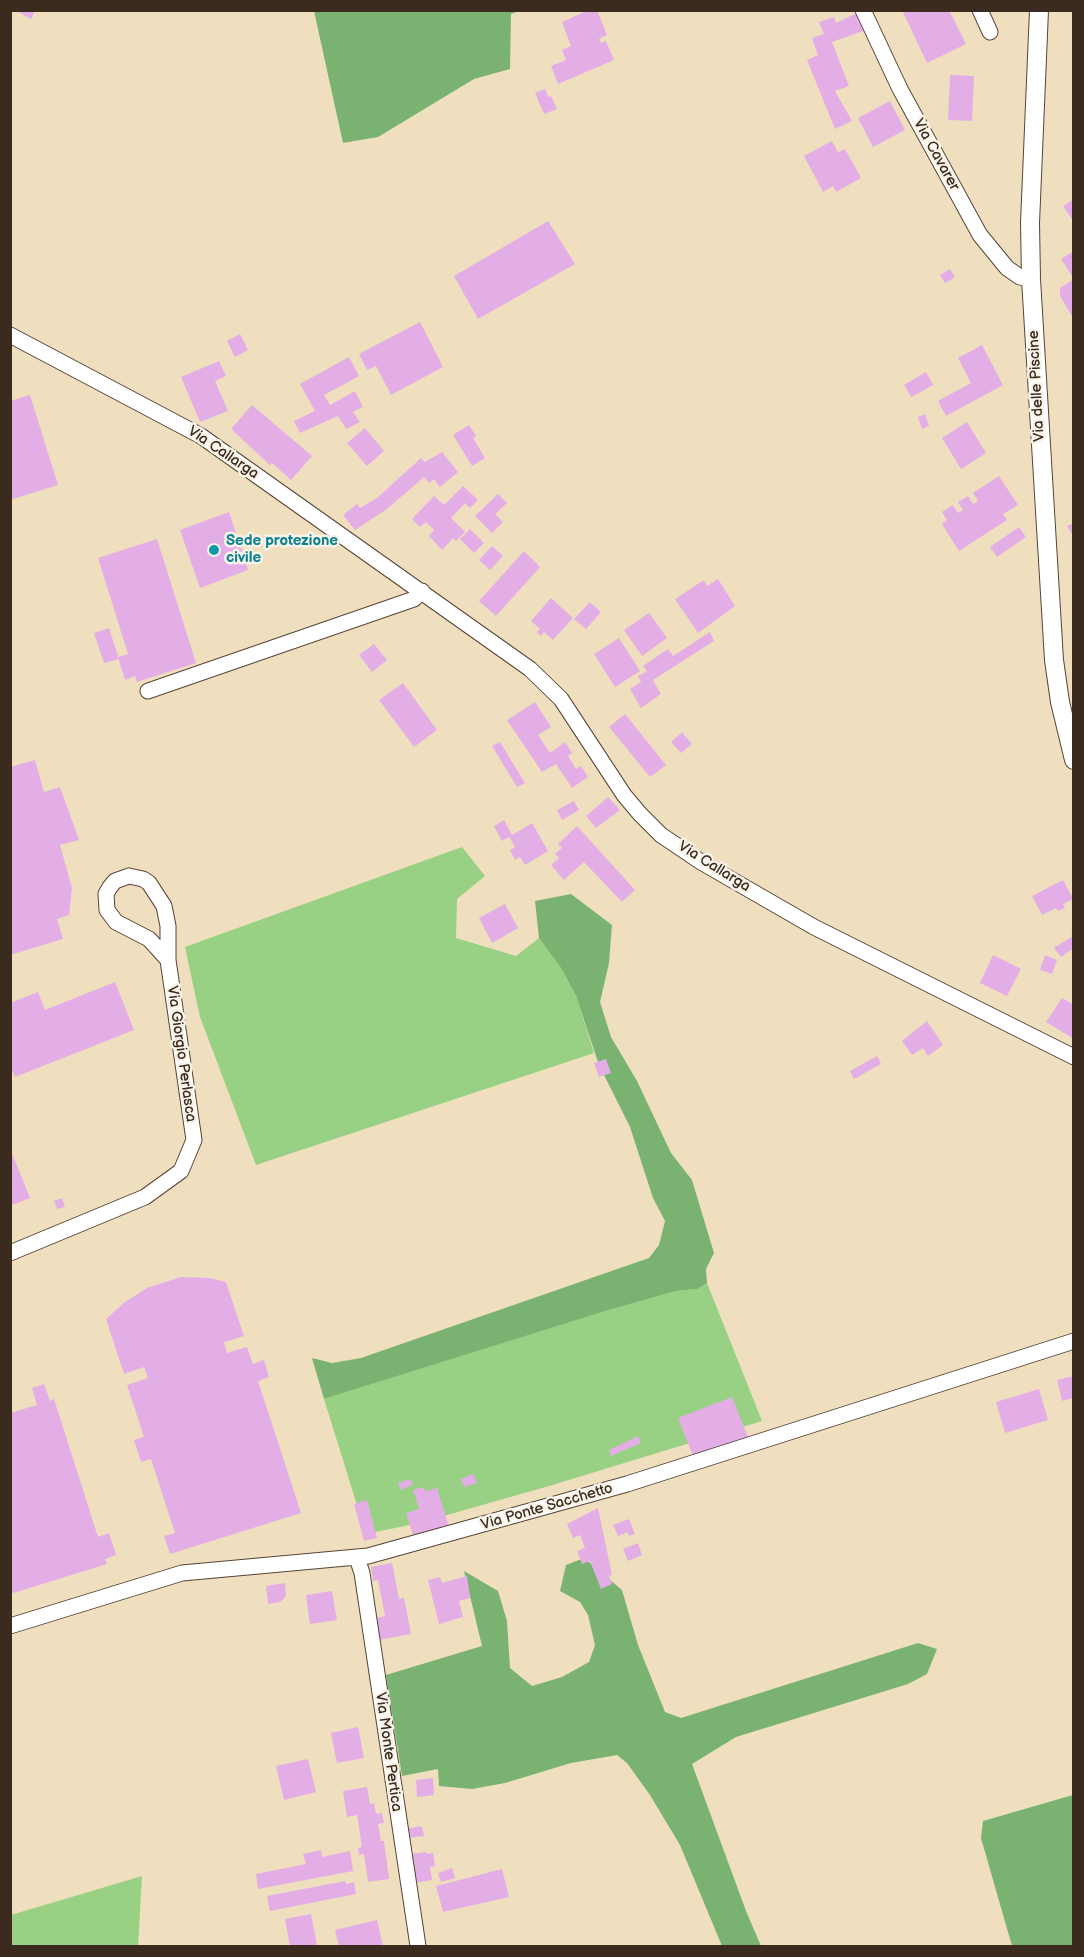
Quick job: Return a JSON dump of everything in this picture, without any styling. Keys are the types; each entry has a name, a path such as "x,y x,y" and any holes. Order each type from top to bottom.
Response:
{"street":[{"name":"Via Cavarer","path":"863,10 900,89 980,235 1007,268 1020,277 1031,279"},
{"path":"980,10 990,32"},
{"name":"Via delle Piscine","path":"1039,10 1030,222 1031,279 1054,660 1060,702 1074,760"},
{"name":"Via Callarga","path":"10,335 201,436 530,669 561,699 586,733 624,795 661,834 701,862 814,927 1074,1057"},
{"path":"148,691 414,599 422,591"},
{"name":"Via Giorgio Perlasca","path":"10,1253 145,1197 181,1171 194,1140 168,960 168,926 164,906 154,889 143,879 129,876 115,881 106,894 107,910 111,917 116,922 149,939 168,960"},
{"name":"Via Ponte Sacchetto","path":"10,1626 182,1572 357,1558 627,1484 1074,1341"},
{"name":"Via Monte Pertica","path":"357,1558 362,1573 418,1947"}],"green space":[{"path":"314,10 519,11 511,14 510,69 474,79 378,137 343,143"},
{"path":"462,847 485,876 457,899 456,938 516,956 539,938 561,968 576,996 594,1053 256,1165 200,1017 185,947"},
{"path":"571,894 612,925 609,963 600,1002 611,1037 637,1081 671,1153 692,1180 714,1253 706,1269 707,1283 697,1289 676,1291 609,1310 324,1399 312,1358 332,1363 361,1358 649,1258 659,1245 665,1221 653,1198 630,1127 599,1065 576,996 561,968 539,938 535,901"},
{"path":"707,1283 762,1421 549,1486 419,1523 366,1534 324,1399 609,1310 676,1291 696,1289"},
{"path":"584,1558 622,1590 638,1645 665,1712 681,1718 918,1643 937,1649 927,1674 908,1684 736,1737 692,1764 761,1946 722,1946 680,1845 650,1795 627,1763 617,1755 571,1763 505,1783 472,1789 439,1786 438,1769 402,1776 386,1675 482,1646 464,1571 498,1591 507,1621 510,1668 532,1686 562,1677 589,1662 595,1645 588,1615 580,1602 560,1591 566,1565"},
{"path":"1073,1795 1073,1946 1012,1946 981,1838 983,1821"},
{"path":"142,1876 138,1946 11,1946 11,1915"}],"building":[{"path":"15,10 35,10 31,19"},
{"path":"589,10 597,10 607,35 599,39 601,43 606,41 614,60 558,84 551,66 566,60 562,50 571,46 562,22"},
{"path":"902,10 949,10 966,44 927,63"},
{"path":"859,12 866,30 832,42 849,86 835,91 852,121 835,129 807,60 818,55 812,38 824,34 819,22 834,17 836,23"},
{"path":"950,75 974,76 972,121 948,120"},
{"path":"545,89 557,109 544,114 535,93"},
{"path":"890,101 905,130 873,147 858,118"},
{"path":"832,141 838,152 845,149 861,178 836,192 833,186 823,192 804,156"},
{"path":"1074,199 1074,218 1072,219 1063,206"},
{"path":"548,221 575,264 478,319 454,276"},
{"path":"1074,251 1074,279 1061,259"},
{"path":"950,269 955,277 945,283 940,275"},
{"path":"1074,279 1074,315 1072,316 1060,296 1060,288"},
{"path":"420,322 443,367 391,395 376,366 367,370 359,354"},
{"path":"240,334 248,350 235,357 227,341"},
{"path":"982,345 1003,385 946,416 938,401 971,383 958,358"},
{"path":"349,357 359,376 324,395 330,405 355,391 363,407 353,412 360,422 346,429 338,416 300,433 294,421 315,411 300,384"},
{"path":"219,361 226,376 215,381 228,411 200,422 181,377"},
{"path":"926,372 933,385 911,397 904,385"},
{"path":"30,395 58,485 10,500 10,401"},
{"path":"252,405 312,456 291,480 272,463 270,465 231,429"},
{"path":"925,414 929,426 922,429 918,417"},
{"path":"967,422 986,453 961,469 942,438"},
{"path":"469,425 476,436 473,438 485,458 472,466 453,435"},
{"path":"365,428 384,451 367,466 347,443"},
{"path":"442,452 458,472 440,487 434,479 429,483 424,477 387,509 355,530 343,515 357,504 360,508 377,498 421,458 425,462"},
{"path":"999,476 1018,505 1003,514 1007,520 959,551 942,524 947,520 942,512 953,505 958,513 963,510 958,502 968,496 973,504 978,501 973,493"},
{"path":"463,486 478,500 470,508 465,503 451,518 465,532 456,541 453,538 442,550 429,536 434,530 426,522 420,527 412,519 434,496 444,505"},
{"path":"498,494 507,503 495,514 503,522 492,533 475,516"},
{"name":"Sede protezione civile","path":"229,512 248,570 200,588 180,530"},
{"path":"1074,523 1074,537 1067,526"},
{"path":"1019,527 1026,537 997,557 990,547"},
{"path":"470,529 484,543 474,553 460,539"},
{"path":"157,539 196,663 137,682 135,676 125,680 118,657 128,654 98,558"},
{"path":"492,546 503,556 490,570 479,560"},
{"path":"524,551 540,567 496,616 479,601"},
{"path":"718,579 735,606 698,633 675,599 704,580 707,586"},
{"path":"551,598 573,618 553,640 544,632 541,636 537,632 540,629 531,621"},
{"path":"590,602 601,612 586,629 574,619"},
{"path":"649,613 667,638 642,656 624,630"},
{"path":"109,628 119,659 104,663 94,633"},
{"path":"710,632 714,641 653,680 661,694 641,708 630,689 641,682 638,676 647,671 643,666 668,649 673,656"},
{"path":"619,638 640,671 615,687 594,654"},
{"path":"374,644 387,660 372,672 359,655"},
{"path":"403,683 437,730 414,747 379,700"},
{"path":"535,702 551,727 538,735 550,753 565,742 572,753 568,756 576,769 581,766 588,777 572,788 556,764 542,772 507,720"},
{"path":"625,714 666,765 650,777 609,727"},
{"path":"682,732 692,744 681,753 671,742"},
{"path":"500,742 525,783 517,787 492,746"},
{"path":"35,760 44,792 60,787 79,840 60,845 72,888 69,915 57,919 63,939 10,955 10,767"},
{"path":"608,797 620,810 596,828 586,816"},
{"path":"574,801 579,810 562,820 557,810"},
{"path":"504,820 512,835 532,823 548,851 525,865 520,857 515,860 510,850 515,847 509,837 502,841 494,826"},
{"path":"577,826 635,890 622,902 584,862 564,880 551,865 559,858 555,854 562,848 558,844"},
{"path":"1063,880 1073,899 1063,904 1065,908 1058,911 1056,908 1042,915 1032,896"},
{"path":"505,904 518,928 492,943 479,918"},
{"path":"1074,931 1074,948 1061,957 1054,948 1073,936 1071,932"},
{"path":"993,955 1021,969 1007,996 980,983"},
{"path":"1045,955 1057,960 1052,974 1040,970"},
{"path":"115,982 134,1030 15,1077 10,1065 10,1003 38,992 45,1010"},
{"path":"1062,998 1074,1005 1074,1039 1046,1022"},
{"path":"927,1021 943,1045 928,1056 923,1048 912,1055 902,1041"},
{"path":"877,1056 881,1064 854,1079 850,1071"},
{"path":"606,1059 611,1073 599,1077 594,1063"},
{"path":"10,1152 30,1198 10,1206"},
{"path":"62,1198 65,1207 57,1209 54,1201"},
{"path":"181,1277 210,1278 226,1282 244,1336 224,1342 227,1353 247,1347 253,1364 264,1360 269,1377 258,1381 301,1513 170,1554 164,1536 175,1533 151,1459 141,1462 134,1440 144,1437 127,1385 148,1378 144,1367 124,1374 106,1319 125,1302 147,1288"},
{"path":"1074,1376 1073,1398 1062,1401 1057,1380"},
{"path":"44,1384 50,1401 54,1399 98,1537 109,1533 116,1555 105,1559 107,1564 10,1594 10,1413 37,1405 32,1388"},
{"path":"1039,1389 1048,1420 1005,1433 996,1402"},
{"path":"732,1397 748,1437 711,1452 710,1449 693,1456 678,1418"},
{"path":"638,1436 641,1443 611,1456 609,1450"},
{"path":"473,1474 477,1483 464,1487 461,1479"},
{"path":"411,1479 413,1485 400,1490 398,1483"},
{"path":"424,1487 425,1491 437,1488 449,1527 414,1538 406,1513 419,1509 413,1490"},
{"path":"367,1500 377,1538 364,1541 354,1504"},
{"path":"598,1508 612,1575 609,1576 612,1584 601,1589 590,1561 582,1564 577,1551 585,1548 580,1535 573,1538 567,1524"},
{"path":"629,1519 635,1534 629,1536 628,1532 618,1536 613,1525"},
{"path":"638,1543 642,1555 628,1561 623,1549"},
{"path":"392,1563 399,1599 404,1598 411,1634 379,1640 375,1618 385,1616 378,1580 373,1581 371,1567"},
{"path":"467,1576 470,1598 459,1601 463,1617 439,1624 428,1580 440,1577 442,1583"},
{"path":"285,1583 286,1596 280,1602 268,1604 266,1586"},
{"path":"332,1591 337,1620 310,1624 306,1595"},
{"path":"358,1727 364,1758 337,1763 331,1733"},
{"path":"308,1759 316,1792 284,1800 276,1766"},
{"path":"433,1778 434,1795 417,1797 416,1780"},
{"path":"367,1787 370,1804 374,1803 376,1814 382,1813 384,1823 378,1824 381,1841 384,1841 389,1879 368,1882 364,1854 359,1855 358,1848 362,1847 357,1815 347,1817 343,1791"},
{"path":"422,1826 424,1836 406,1838 404,1829"},
{"path":"321,1850 322,1857 350,1851 353,1871 258,1889 256,1874 306,1864 303,1854"},
{"path":"426,1852 427,1854 433,1853 435,1866 430,1867 432,1880 414,1883 409,1854"},
{"path":"452,1868 455,1878 441,1882 438,1873"},
{"path":"502,1869 509,1897 443,1912 436,1886"},
{"path":"345,1881 346,1884 354,1882 356,1894 270,1911 267,1896"},
{"path":"311,1914 317,1945 290,1946 285,1919"},
{"path":"377,1920 383,1946 339,1946 335,1930"}],"place":[{"name":"Sede protezione civile","path":"214,550"}]}
